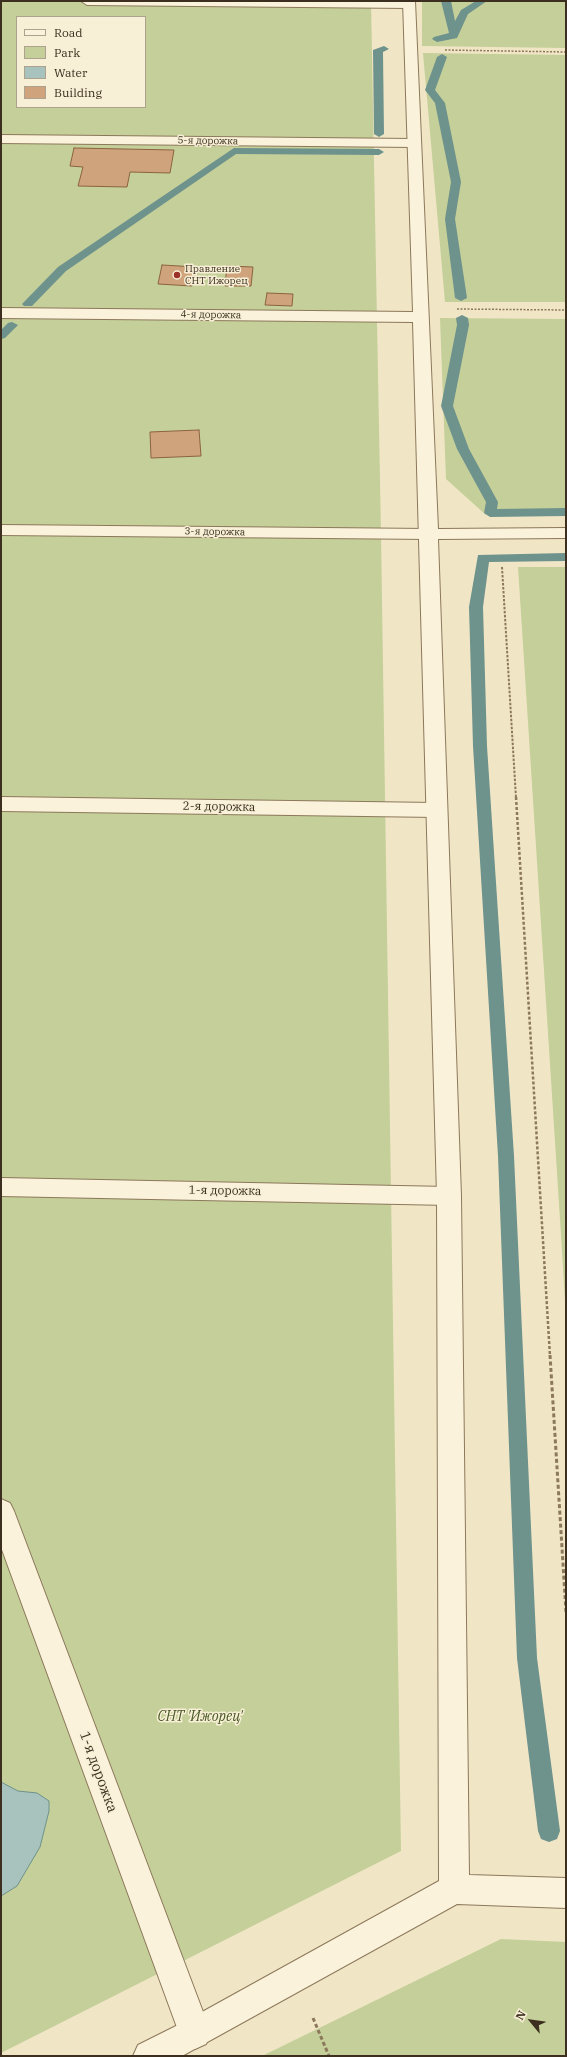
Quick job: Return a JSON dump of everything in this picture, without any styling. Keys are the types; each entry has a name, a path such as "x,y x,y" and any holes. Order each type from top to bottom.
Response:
{"street":[{"path":"87,1 409,2 429,534 449,1196 454,1889"},
{"name":"5-я дорожка","path":"1,139 414,143"},
{"name":"4-я дорожка","path":"1,313 420,317"},
{"name":"3-я дорожка","path":"1,530 429,534 566,533"},
{"name":"2-я дорожка","path":"1,804 437,810"},
{"name":"1-я дорожка","path":"1,1186 449,1196"},
{"name":"1-я дорожка","path":"1,1511 195,2033"},
{"path":"149,2056 195,2033 454,1889 566,1892"}],"path":[{"path":"411,50 566,52"},
{"path":"458,309 566,310"},
{"path":"502,571 566,1612"}],"green space":[{"name":"СНТ 'Ижорец'","path":"1,1 371,1 381,534 401,1851 1,2053"},
{"path":"422,1 566,1 566,48 422,46"},
{"path":"423,53 566,55 566,302 445,302"},
{"path":"440,318 566,319 566,514 486,515 446,479"},
{"path":"518,567 566,567 566,1318 561,1235"},
{"path":"501,1939 566,1942 566,2056 262,2056"}],"water":[{"path":"1,1782 18,1791 37,1793 49,1801 49,1811 40,1847 17,1886 1,1896"}],"building":[{"path":"74,148 174,150 170,173 130,172 127,187 78,186 83,167 70,166"},
{"name":"Правление СНТ Ижорец","path":"162,265 196,267 192,286 158,284"},
{"path":"227,266 253,267 251,286 225,286"},
{"path":"267,293 293,294 292,306 265,305"},
{"path":"199,430 201,456 151,458 150,432"}],"waterway":[{"path":"446,1 454,35"},
{"path":"454,35 464,12 482,1"},
{"path":"437,39 454,35"},
{"path":"379,134 378,50 384,49"},
{"path":"442,57 430,90 440,103 456,182 450,219 461,298"},
{"path":"28,304 62,269 234,151 379,152"},
{"path":"462,318 463,325 447,406 463,449 492,502 490,513 566,512"},
{"path":"1,336 12,325"},
{"path":"549,1831 527,1658 506,1156 480,746 476,607 483,558 566,557"}],"place":[{"name":"Правление СНТ Ижорец","path":"177,275"}]}
